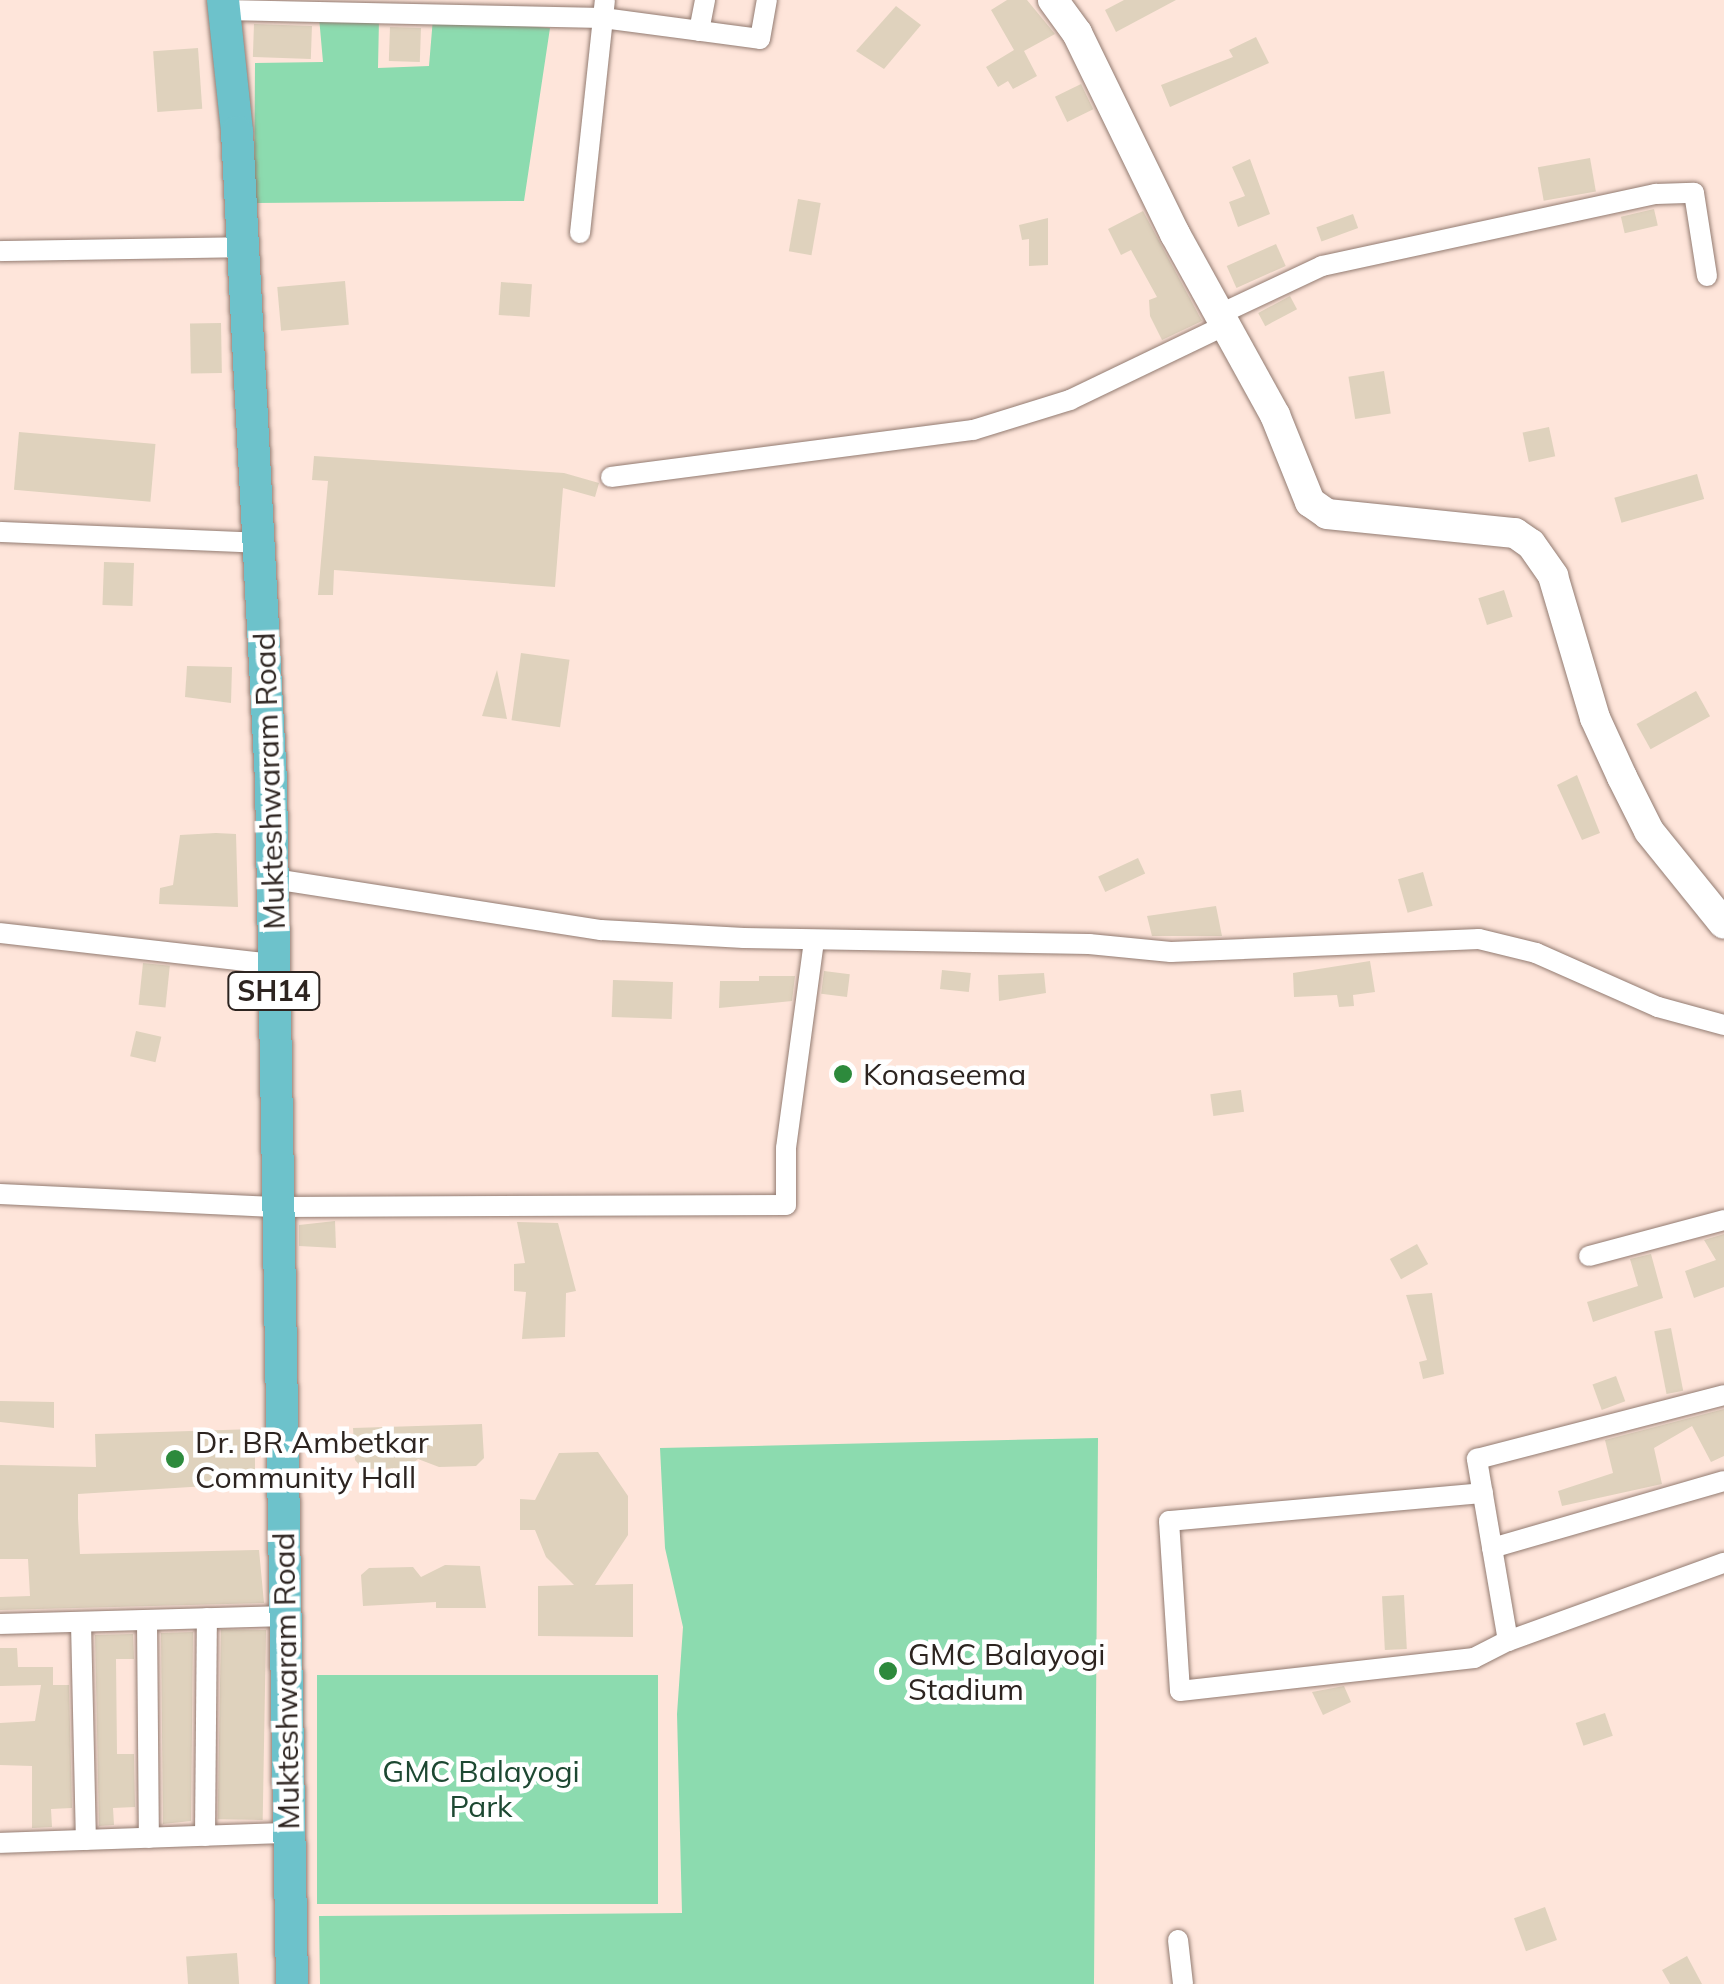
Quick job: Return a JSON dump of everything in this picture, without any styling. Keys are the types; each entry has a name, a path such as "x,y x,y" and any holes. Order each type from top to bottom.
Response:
{"main road":[{"path":"1053,0 1078,34 1318,508 1358,520 1515,533 1531,544 1553,576 1595,718 1636,804 1724,924"},
{"name":"Mukteshwaram Road","path":"224,5 244,248 274,880 292,1984"}],"street":[{"path":"700,30 704,0"},
{"path":"224,5 604,9 760,39 766,0"},
{"path":"580,233 604,9"},
{"path":"612,476 973,430 1070,400 1322,266 1656,194 1694,193 1707,276"},
{"path":"0,251 244,248"},
{"path":"0,532 260,543"},
{"path":"274,880 601,930 814,940 1089,944 1171,952 1479,939 1536,953 1658,1007 1724,1025"},
{"path":"0,933 273,964"},
{"path":"0,1194 279,1207 786,1205 786,1148 814,940"},
{"path":"1589,1256 1724,1220"},
{"path":"1508,1641 1478,1459 1724,1395"},
{"path":"1492,1548 1724,1480"},
{"path":"1483,1493 1169,1522 1180,1691 1474,1658 1508,1641 1724,1563"},
{"path":"0,1624 286,1616"},
{"path":"205,1836 207,1618"},
{"path":"148,1621 149,1838"},
{"path":"82,1623 86,1840"},
{"path":"0,1842 288,1833"},
{"path":"1178,1940 1183,1984"}],"green space":[{"path":"319,17 379,19 378,68 429,66 433,18 550,28 524,201 254,203 255,63 323,62"},
{"name":"GMC Balayogi Stadium","path":"1098,1438 1094,1984 320,1984 319,1916 682,1913 677,1714 683,1627 665,1548 660,1448"},
{"name":"GMC Balayogi Park","path":"317,1675 658,1675 658,1904 317,1904"}],"building":[{"path":"1007,0 1027,0 1055,34 1024,51 1037,76 1013,89 1008,81 998,87 986,67 1014,50 991,10"},
{"path":"1124,0 1176,0 1116,32 1105,10"},
{"path":"896,6 921,25 884,69 856,51"},
{"path":"254,24 312,26 311,59 253,57"},
{"path":"390,27 421,28 420,62 389,61"},
{"path":"1256,37 1269,63 1170,107 1161,85 1233,57 1229,50"},
{"path":"198,48 202,109 157,112 153,51"},
{"path":"1081,84 1093,109 1067,122 1055,97"},
{"path":"1590,158 1596,191 1544,201 1538,167"},
{"path":"1250,159 1270,214 1238,227 1229,202 1245,196 1232,167"},
{"path":"798,199 821,203 811,255 789,251"},
{"path":"1654,209 1658,226 1625,233 1621,217"},
{"path":"1143,211 1202,321 1162,340 1150,316 1149,300 1157,297 1131,250 1121,255 1108,229"},
{"path":"1353,214 1358,228 1321,241 1316,227"},
{"path":"1048,218 1048,265 1029,266 1029,239 1022,240 1019,225"},
{"path":"1276,244 1286,266 1236,288 1227,266"},
{"path":"345,281 349,325 281,331 277,287"},
{"path":"501,282 532,284 530,317 499,315"},
{"path":"1290,296 1297,309 1265,326 1258,313"},
{"path":"221,323 222,373 191,374 190,324"},
{"path":"1384,371 1391,413 1355,419 1348,377"},
{"path":"1549,427 1555,456 1529,462 1523,433"},
{"path":"19,432 155,444 150,502 14,490"},
{"path":"314,456 564,473 599,483 595,497 563,488 555,587 334,570 333,595 318,595 328,481 312,480"},
{"path":"1697,474 1704,499 1621,523 1614,498"},
{"path":"104,562 134,563 132,606 102,605"},
{"path":"1504,590 1513,617 1487,625 1478,598"},
{"path":"521,653 570,660 560,727 512,720"},
{"path":"187,666 232,667 231,703 185,697"},
{"path":"497,670 507,719 482,716"},
{"path":"1696,691 1710,716 1651,749 1637,724"},
{"path":"1577,775 1600,833 1582,840 1557,785"},
{"path":"236,834 238,907 159,904 160,888 173,885 180,835"},
{"path":"1138,858 1145,873 1105,892 1098,877"},
{"path":"1423,872 1433,906 1408,913 1398,879"},
{"path":"1216,906 1222,936 1152,936 1147,916"},
{"path":"1370,961 1375,992 1353,995 1354,1006 1339,1007 1337,995 1294,997 1293,973"},
{"path":"143,963 170,966 165,1008 139,1005"},
{"path":"942,970 971,973 969,992 940,989"},
{"path":"824,971 850,974 847,997 821,994"},
{"path":"1044,973 1046,993 999,1001 998,975"},
{"path":"759,976 795,976 792,1001 719,1008 720,981 759,981"},
{"path":"613,980 673,982 672,1019 612,1017"},
{"path":"136,1031 161,1037 155,1062 130,1056"},
{"path":"1241,1090 1244,1112 1213,1116 1210,1094"},
{"path":"335,1221 336,1248 299,1246 299,1225"},
{"path":"517,1222 558,1223 576,1291 566,1293 565,1337 522,1339 526,1292 514,1291 514,1264 525,1263"},
{"path":"1724,1234 1724,1287 1694,1298 1685,1271 1716,1260 1704,1240"},
{"path":"1417,1244 1428,1264 1401,1279 1390,1259"},
{"path":"1651,1254 1663,1298 1593,1322 1587,1302 1638,1286 1630,1259"},
{"path":"1432,1293 1444,1374 1423,1379 1419,1362 1427,1360 1406,1295"},
{"path":"1671,1328 1683,1391 1667,1394 1654,1331"},
{"path":"1616,1376 1625,1401 1602,1410 1593,1385"},
{"path":"0,1401 54,1402 54,1428 0,1422"},
{"path":"1724,1409 1724,1456 1711,1462 1692,1426 1654,1448 1662,1484 1562,1506 1558,1491 1613,1473 1605,1440"},
{"path":"482,1424 484,1458 476,1466 439,1467 418,1459 407,1468 363,1469 355,1460 353,1428"},
{"path":"255,1429 255,1483 78,1494 78,1518 80,1554 259,1550 264,1603 0,1610 0,1597 30,1596 28,1559 0,1559 0,1465 96,1467 95,1434"},
{"path":"598,1452 628,1496 628,1535 595,1585 633,1584 633,1637 538,1636 538,1586 574,1585 546,1557 535,1530 520,1530 520,1499 535,1500 559,1453"},
{"path":"445,1565 480,1566 486,1608 436,1608 436,1602 363,1606 361,1575 369,1568 413,1567 421,1577"},
{"path":"1404,1595 1407,1649 1385,1650 1382,1596"},
{"path":"221,1629 266,1630 263,1820 218,1819"},
{"path":"193,1632 191,1821 163,1824 161,1633"},
{"path":"133,1634 134,1659 116,1659 117,1754 134,1754 135,1807 113,1808 114,1825 99,1826 95,1635"},
{"path":"0,1648 17,1648 18,1667 53,1667 53,1685 69,1685 72,1808 51,1809 52,1827 32,1828 32,1766 0,1765 0,1723 35,1721 41,1685 0,1686"},
{"path":"1344,1686 1351,1702 1323,1715 1312,1692"},
{"path":"1605,1713 1613,1736 1584,1746 1576,1723"},
{"path":"1545,1907 1557,1940 1526,1951 1514,1918"},
{"path":"237,1953 239,1984 188,1984 186,1957"},
{"path":"1687,1956 1702,1984 1670,1984 1662,1970"}],"place":[{"name":"Konaseema","path":"843,1074"},
{"name":"Dr. BR Ambetkar Community Hall","path":"175,1459"},
{"name":"GMC Balayogi Stadium","path":"888,1671"}]}
